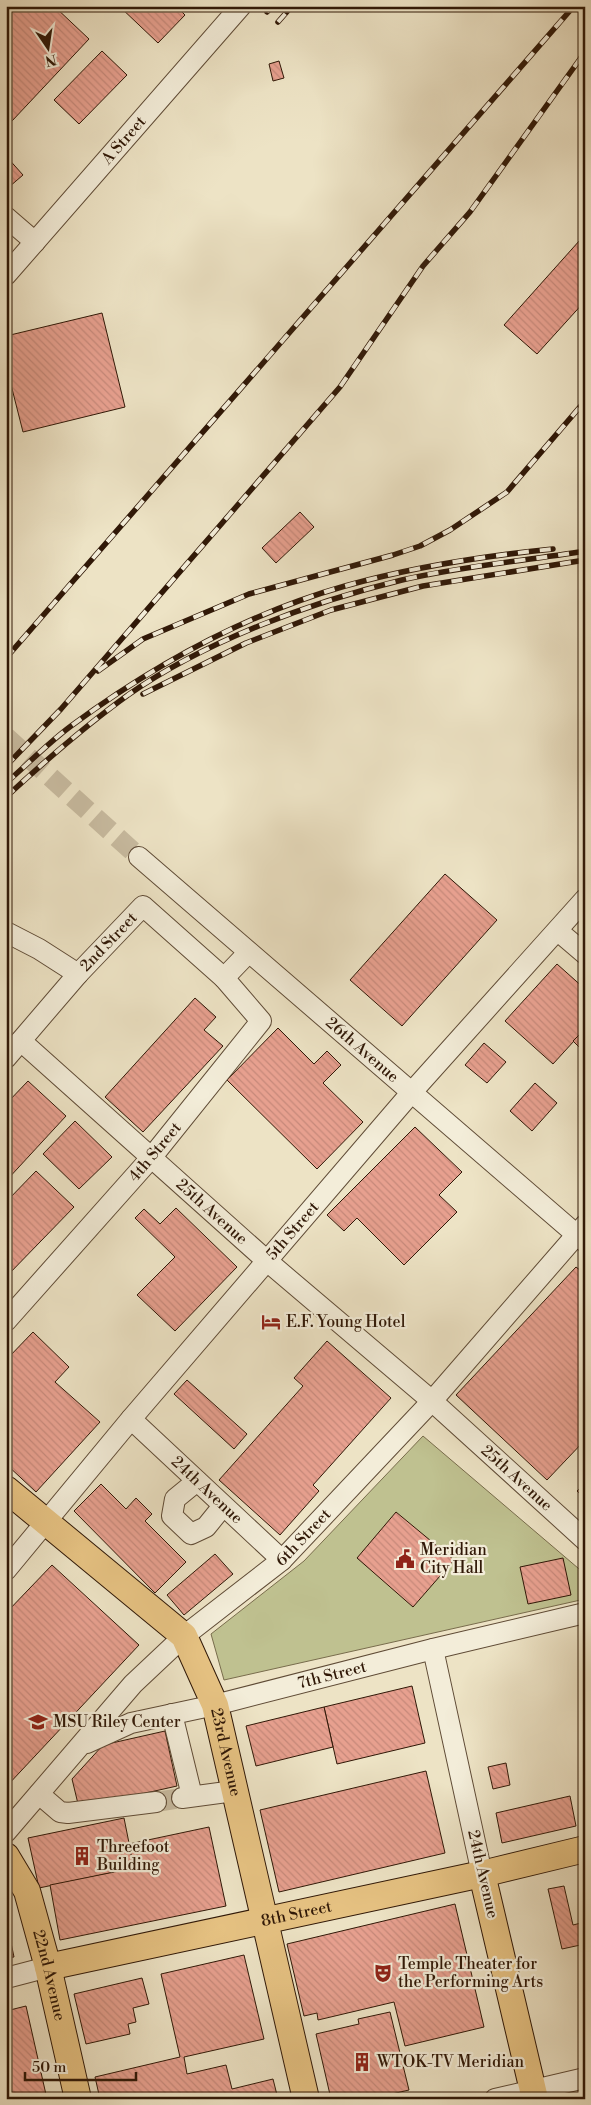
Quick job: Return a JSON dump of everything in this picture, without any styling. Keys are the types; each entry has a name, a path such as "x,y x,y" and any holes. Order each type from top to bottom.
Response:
{"main road":[{"name":"23rd Avenue","path":"6,1488 184,1636 214,1705 306,2099"},
{"name":"8th Street","path":"48,1967 482,1874 585,1849"},
{"name":"22nd Avenue","path":"6,1856 27,1891 48,1967 78,2099"},
{"name":"24th Avenue","path":"482,1874 534,2094"}],"street":[{"name":"A Street","path":"6,275 241,6"},
{"path":"6,217 35,242"},
{"name":"26th Avenue","path":"139,857 411,1094 582,1234"},
{"name":"5th Street","path":"6,1570 131,1420 411,1094 585,899"},
{"name":"2nd Street","path":"6,1058 78,974 144,906 224,978"},
{"path":"558,931 585,954"},
{"path":"6,932 39,949 78,974"},
{"path":"224,978 248,953"},
{"name":"4th Street","path":"6,1321 151,1158 260,1021 224,978"},
{"name":"25th Avenue","path":"21,1041 267,1261 432,1402 585,1540"},
{"name":"6th Street","path":"6,1832 132,1684 184,1636 282,1560 432,1402 582,1234"},
{"name":"24th Avenue","path":"131,1420 282,1560"},
{"path":"196,1481 176,1499 172,1516 191,1534 206,1527 223,1506"},
{"name":"7th Street","path":"82,1745 131,1723 214,1705 433,1649 585,1613"},
{"name":"24th Avenue","path":"433,1649 482,1874"},
{"path":"172,1714 187,1797 234,1791"},
{"path":"39,1794 60,1812 68,1814 156,1802"},
{"name":"8th Street","path":"6,1978 48,1967"},
{"path":"495,2099 534,2094 585,2078"}],"green space":[{"path":"423,1436 585,1574 585,1599 224,1680 211,1634 304,1561"}],"building":[{"path":"6,6 54,6 89,39 12,121 6,116 6,68 9,65 6,61"},
{"path":"119,6 176,6 185,15 158,43"},
{"path":"102,51 127,75 79,124 54,100"},
{"path":"279,61 284,78 273,81 269,64"},
{"path":"6,156 23,175 9,187 6,184"},
{"path":"580,240 585,244 585,301 537,354 504,325"},
{"path":"102,313 125,407 23,432 6,365 6,336"},
{"path":"300,512 314,527 276,563 262,548"},
{"path":"445,874 497,920 402,1026 350,980"},
{"path":"557,964 585,989 585,1029 553,1064 505,1021"},
{"path":"195,998 216,1017 204,1030 223,1046 143,1132 105,1097"},
{"path":"278,1028 314,1064 327,1051 341,1065 323,1083 363,1122 317,1169 227,1080"},
{"path":"585,1029 585,1053 573,1041"},
{"path":"484,1043 506,1062 487,1083 465,1065"},
{"path":"28,1081 66,1116 6,1181 6,1104"},
{"path":"535,1083 557,1103 532,1131 510,1111"},
{"path":"75,1121 112,1157 79,1189 43,1154"},
{"path":"415,1127 462,1172 439,1195 457,1212 404,1265 357,1218 344,1231 327,1215"},
{"path":"36,1171 74,1207 6,1277 6,1202"},
{"path":"176,1208 237,1267 175,1331 137,1295 175,1257 135,1218 144,1209 160,1224"},
{"path":"576,1267 585,1274 585,1440 547,1480 456,1395"},
{"path":"33,1332 69,1367 55,1382 100,1422 36,1492 6,1464 6,1360"},
{"path":"327,1341 391,1398 313,1485 319,1491 280,1535 219,1480 303,1386 294,1378"},
{"path":"187,1380 247,1434 234,1449 174,1394"},
{"path":"585,1483 585,1499 577,1491"},
{"path":"101,1484 126,1509 136,1498 152,1514 145,1521 186,1562 155,1593 74,1511"},
{"name":"Meridian City Hall","path":"396,1512 454,1560 413,1607 357,1558"},
{"path":"215,1554 233,1574 184,1615 167,1595"},
{"path":"563,1558 571,1595 528,1604 520,1567"},
{"name":"MSU Riley Center","path":"52,1565 139,1645 6,1787 6,1613"},
{"path":"412,1686 425,1743 337,1764 324,1707"},
{"path":"324,1707 333,1747 256,1766 246,1726"},
{"path":"165,1731 177,1786 79,1808 72,1779 103,1745"},
{"path":"506,1763 510,1785 493,1789 488,1767"},
{"path":"426,1771 445,1853 279,1892 260,1810"},
{"path":"570,1796 576,1826 502,1843 496,1813"},
{"name":"Threefoot Building","path":"124,1818 134,1868 39,1888 28,1838"},
{"path":"209,1827 226,1906 60,1940 50,1885 134,1868 129,1844"},
{"path":"564,1886 573,1925 585,1922 585,1944 562,1949 548,1889"},
{"name":"Temple Theater for the Performing Arts","path":"455,1904 484,2027 405,2046 394,2002 318,2020 317,2013 304,2016 287,1944"},
{"path":"6,1919 14,1957 6,1958"},
{"path":"244,1955 264,2039 184,2057 187,2074 226,2065 232,2089 273,2079 278,2099 100,2099 95,2077 180,2057 161,1974"},
{"path":"142,1978 149,2004 133,2008 136,2022 128,2024 130,2034 86,2044 74,1994"},
{"path":"26,2006 47,2099 6,2099 6,2011"},
{"name":"WTOK-TV Meridian","path":"390,2012 409,2090 370,2099 331,2099 316,2034 359,2024 358,2019"}],"tunnel":[{"path":"6,737 139,857"},
{"path":"156,1802 182,1798"}],"railway":[{"path":"267,12 272,6"},
{"path":"278,22 292,6"},
{"path":"6,658 574,6"},
{"path":"6,766 61,709 340,387 423,266 470,212 585,52"},
{"path":"98,671 143,639 249,594 393,555 420,546 450,530 507,492 585,401"},
{"path":"6,783 46,746 135,682 202,644 272,611 345,586 396,573 474,559 553,549"},
{"path":"6,797 66,744 128,695 190,657 260,626 332,600 402,580 470,567 585,551"},
{"path":"143,694 246,643 331,610 423,586 585,560"}],"place":[{"name":"E.F. Young Hotel","path":"271,1322"},
{"name":"Meridian City Hall","path":"405,1559"},
{"name":"MSU Riley Center","path":"38,1722"},
{"name":"Threefoot Building","path":"82,1856"},
{"name":"Temple Theater for the Performing Arts","path":"383,1973"},
{"name":"WTOK-TV Meridian","path":"362,2062"}]}
